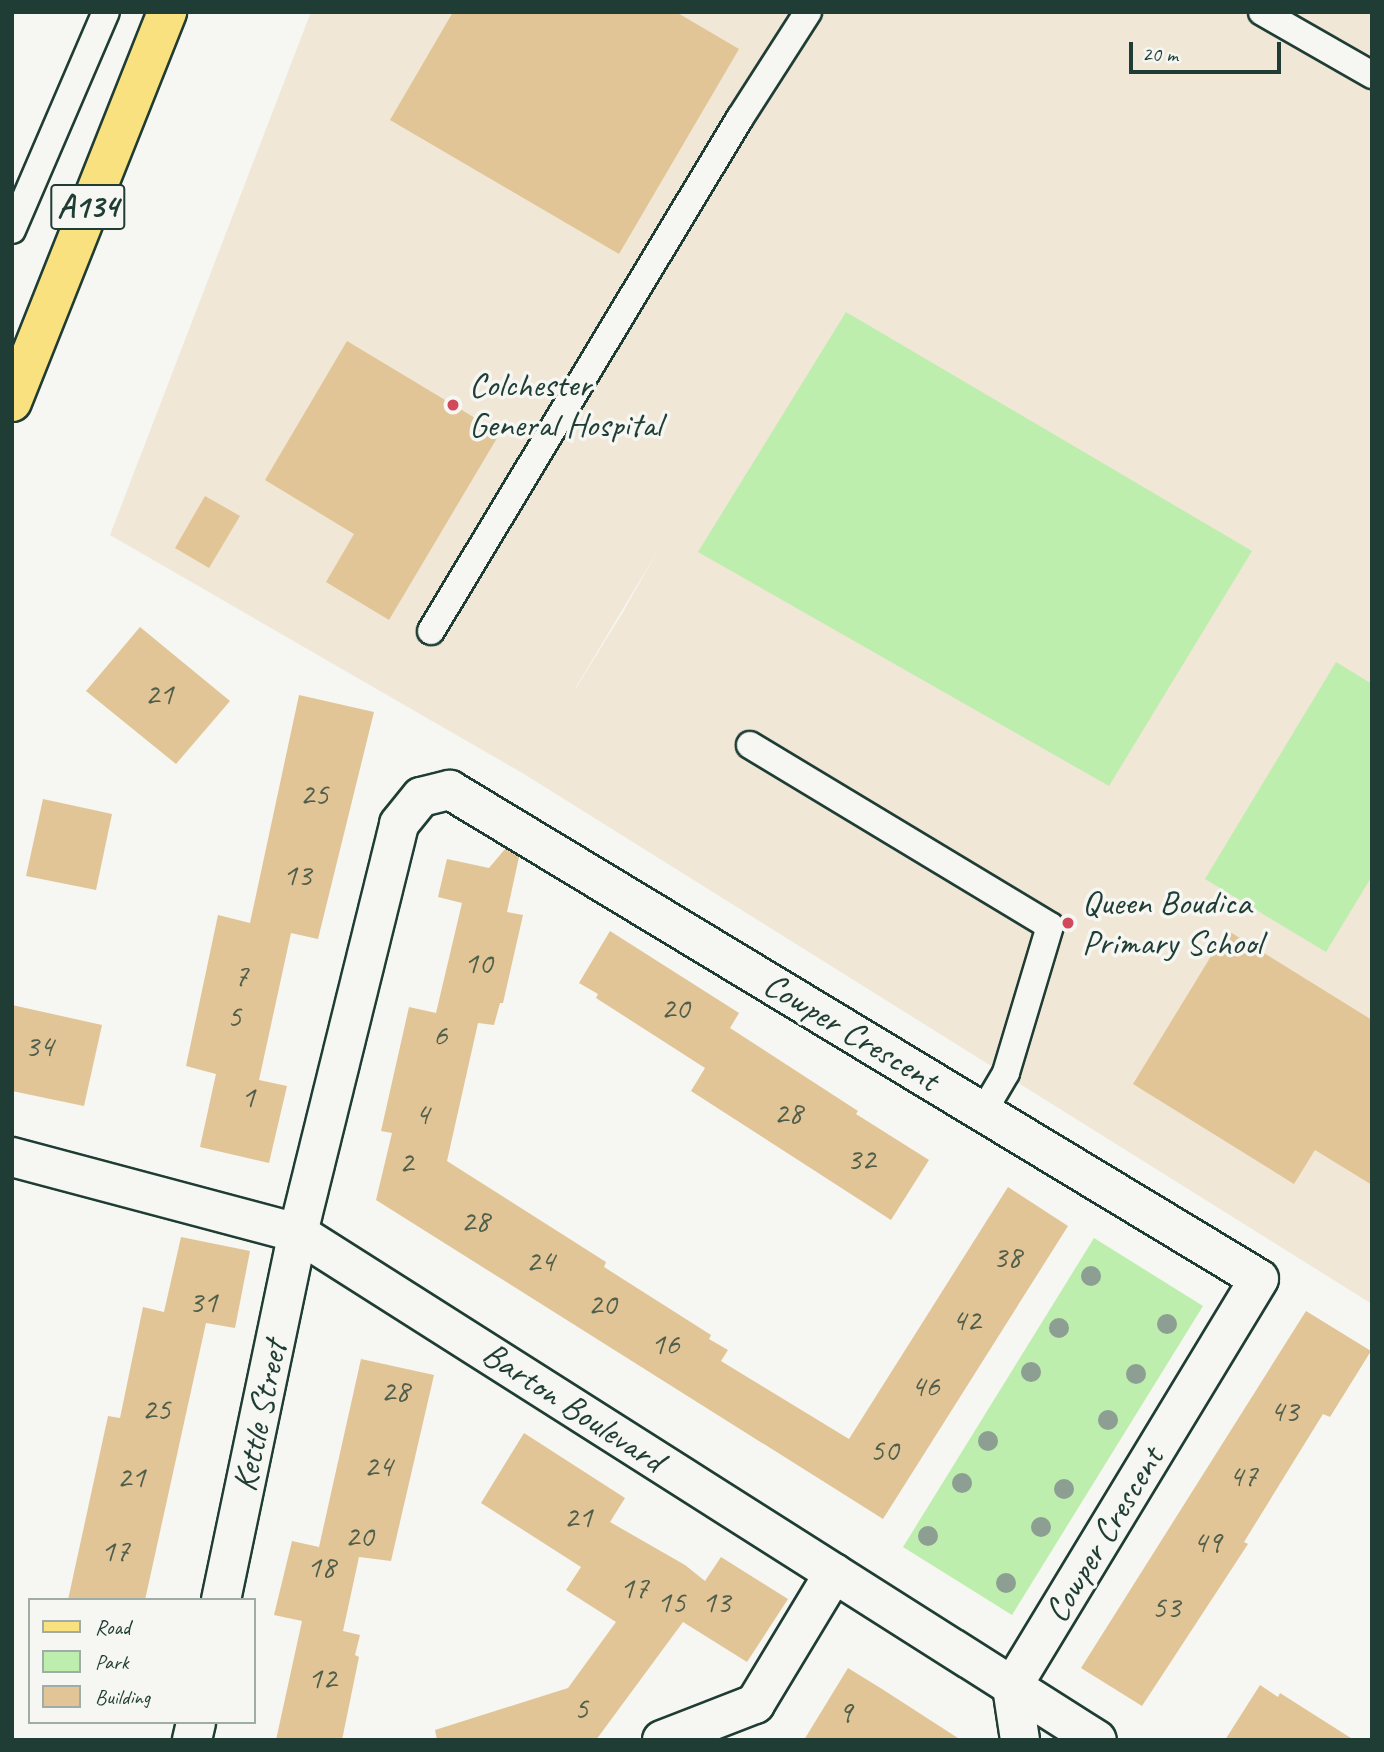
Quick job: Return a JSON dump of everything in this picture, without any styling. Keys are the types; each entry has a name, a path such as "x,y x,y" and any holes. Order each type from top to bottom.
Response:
{"main road":[{"name":"A134","path":"12,402 167,12"}],"street":[{"name":"Cowper Crescent","path":"298,1233 399,824 421,797 450,790 1259,1279 1012,1687"},
{"name":"Barton Boulevard","path":"12,1157 298,1233 1097,1740"},
{"name":"Kettle Street","path":"221,1598 298,1233"},
{"path":"662,1740 755,1704 834,1573"},
{"path":"1012,1687 1020,1740"}],"lane":[{"path":"12,230 106,12"},
{"path":"431,631 740,118 808,12"},
{"path":"1262,12 1372,75"},
{"path":"750,745 1049,926 1006,1073 983,1112"}],"shaded area":[{"path":"311,12 1372,12 1372,1304 524,774 110,535","holes":["660,547 623,612 576,688"]}],"green space":[{"path":"846,312 1252,551 1109,786 698,552"},
{"path":"1336,662 1372,684 1372,876 1326,952 1205,879"},
{"path":"1094,1238 1203,1306 1012,1615 903,1547"}],"building":[{"path":"453,12 676,12 739,49 619,254 390,120"},
{"path":"347,341 500,433 389,620 326,582 354,534 265,480"},
{"path":"205,496 240,516 209,568 175,548"},
{"path":"140,627 230,701 176,764 86,691"},
{"path":"299,695 374,712 318,939 291,933 259,1080 287,1086 269,1163 200,1147 216,1074 186,1066 218,915 250,923"},
{"path":"43,799 112,814 96,890 26,876"},
{"path":"505,849 519,857 507,912 523,915 503,1003 500,1003 494,1025 478,1023 447,1161 606,1262 604,1267 711,1335 709,1339 728,1350 721,1361 849,1439 1008,1187 1068,1226 883,1519 376,1200 392,1133 381,1131 409,1007 436,1013 462,903 438,897 447,859 489,868"},
{"path":"1227,930 1372,1020 1372,1185 1315,1150 1294,1184 1133,1084"},
{"path":"610,931 739,1013 730,1028 929,1160 891,1220 691,1091 705,1068 596,998 598,994 579,983"},
{"path":"12,1005 102,1025 84,1106 12,1091"},
{"path":"181,1237 250,1251 235,1328 206,1323 145,1598 68,1598 108,1416 120,1418 143,1307 164,1312"},
{"path":"1306,1311 1371,1351 1330,1417 1323,1414 1244,1542 1248,1544 1142,1706 1081,1668"},
{"path":"361,1359 434,1375 391,1561 359,1557 343,1631 360,1635 355,1655 359,1657 342,1740 276,1740 302,1621 274,1615 292,1541 319,1547"},
{"path":"524,1433 625,1498 610,1522 685,1565 705,1581 721,1557 788,1599 747,1662 683,1622 596,1740 437,1740 435,1730 568,1688 616,1622 566,1590 581,1567 481,1503"},
{"path":"848,1668 882,1689 961,1740 804,1740"},
{"path":"1260,1685 1278,1697 1280,1693 1354,1740 1225,1740"}],"place":[{"name":"Colchester General Hospital","path":"453,405"},
{"name":"Queen Boudica Primary School","path":"1068,923"}]}
